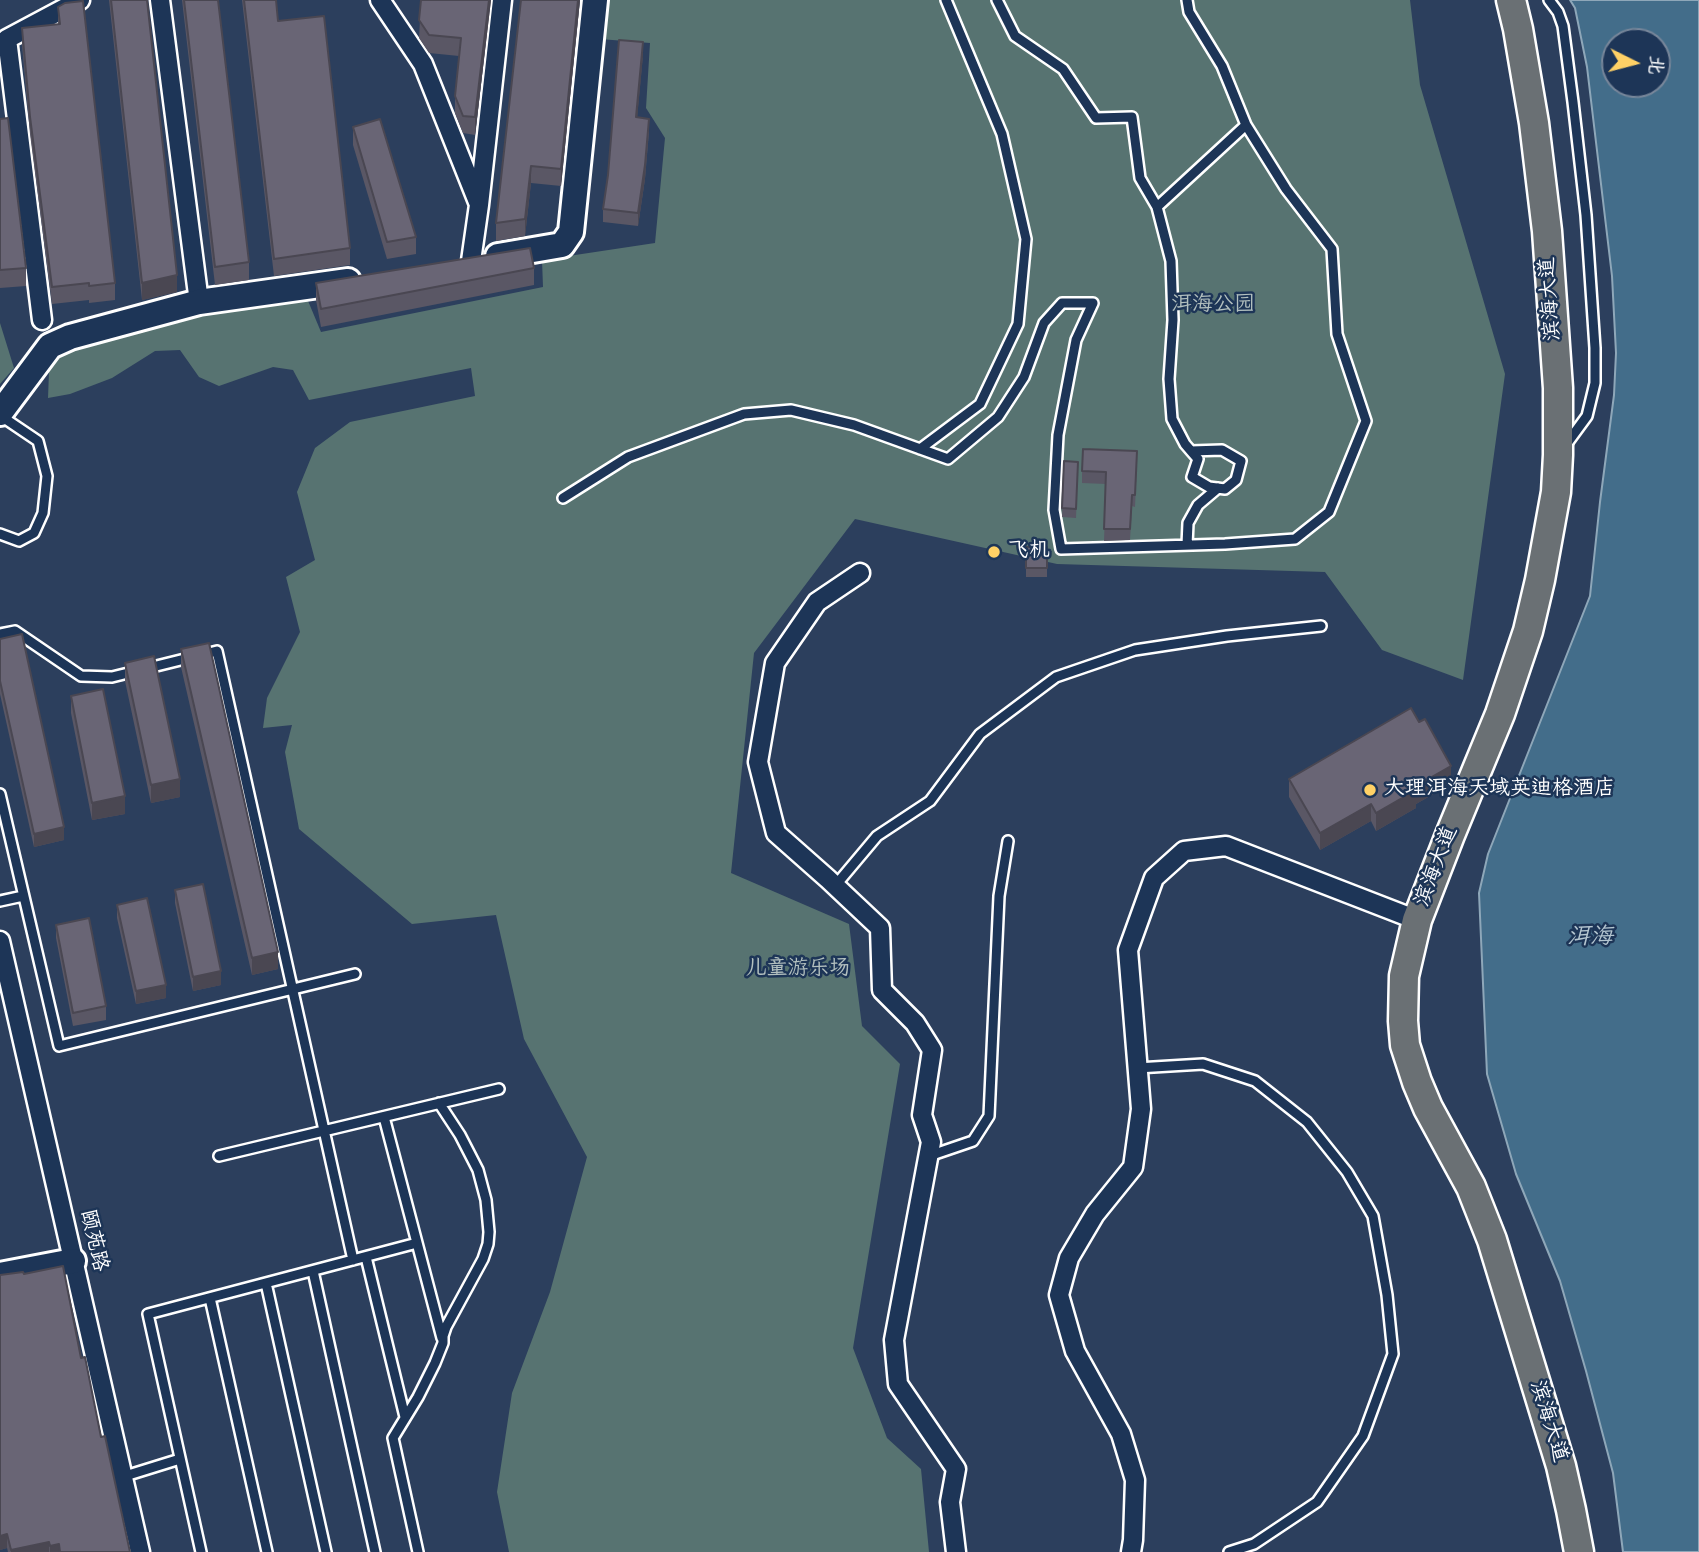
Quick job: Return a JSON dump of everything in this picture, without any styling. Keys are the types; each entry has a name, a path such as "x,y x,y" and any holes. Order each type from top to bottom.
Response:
{"main road":[{"name":"滨海大道","path":"1511,0 1534,123 1547,231 1558,388 1556,492 1528,631 1500,714 1417,920 1402,997 1405,1045 1410,1062 1428,1108 1471,1187 1492,1240 1561,1466 1579,1552"}],"street":[{"path":"42,320 7,38 80,0"},
{"path":"160,0 199,302"},
{"path":"380,0 422,64 479,205"},
{"path":"471,261 502,0"},
{"path":"446,265 562,245 571,232 595,0"},
{"path":"0,414 50,346 70,337 199,302 371,277"},
{"path":"860,573 817,602 775,663 758,762 776,834 880,928 882,990 915,1023 932,1050 922,1115 931,1142 894,1340 898,1384 956,1469 950,1502 956,1552"},
{"path":"1131,1552 1135,1480 1121,1434 1075,1351 1059,1295 1069,1258 1095,1214 1133,1167 1141,1109 1128,950 1154,877 1184,851 1226,846 1417,920"},
{"name":"颐苑路","path":"0,941 140,1552"},
{"path":"0,1275 73,1261"}],"lane":[{"path":"920,449 980,404 1018,324 1026,239 1002,134 946,0"},
{"path":"997,0 1015,36 1063,69 1096,118 1132,117 1140,178 1157,207 1171,261 1173,320 1169,379 1172,419 1185,444 1191,452 1198,459 1192,477 1209,487 1225,489 1236,480 1241,461 1222,450 1191,452"},
{"path":"563,498 628,457 744,414 791,410 854,425 948,458 998,417 1024,377 1044,323 1062,303 1093,303 1076,340 1058,435 1054,510 1061,549 1295,539 1329,512 1366,421 1337,334 1332,249 1286,189 1246,125 1222,66 1189,12 1187,0"},
{"path":"1549,0 1558,12 1563,26 1572,90 1586,215 1595,348 1595,383 1587,416 1558,455"},
{"path":"1157,207 1246,125"},
{"path":"0,414 38,441 47,476 43,513 34,533 19,541 0,534"},
{"path":"1187,545 1188,523 1198,505 1218,488"},
{"path":"835,886 877,836 930,801 980,734 1056,677 1135,650 1227,636 1321,626"},
{"path":"0,634 15,631 81,676 112,677 217,651 353,1260"},
{"path":"0,794 59,1046 355,974"},
{"path":"929,1156 973,1141 989,1116 999,896 1008,841"},
{"path":"0,901 23,896"},
{"path":"1137,1068 1203,1064 1255,1081 1307,1122 1347,1172 1373,1216 1387,1294 1393,1354 1363,1436 1317,1502 1254,1544 1228,1552"},
{"path":"219,1156 499,1089"},
{"path":"418,1552 393,1438 428,1378 443,1343 446,1327 483,1259 489,1232 486,1200 478,1170 439,1103"},
{"path":"384,1117 443,1343"},
{"path":"201,1552 148,1314 417,1243"},
{"path":"366,1256 405,1417"},
{"path":"313,1271 375,1552"},
{"path":"266,1283 326,1552"},
{"path":"210,1298 267,1552"},
{"path":"122,1477 180,1459"}],"green space":[{"name":"洱海公园","path":"602,0 1410,0 1420,85 1505,374 1463,680 1382,650 1325,572 1057,564 855,519 754,653 731,873 849,924 862,1026 900,1064 853,1348 887,1438 921,1469 929,1552 509,1552 497,1492 512,1393 550,1292 587,1157 524,1039 496,915 412,924 299,829 285,752 292,725 263,728 267,698 300,632 286,577 315,560 297,492 315,448 350,422 475,396 471,368 309,400 293,370 273,367 219,386 199,377 180,350 155,351 112,378 70,394 48,398 49,372 62,332 306,296 321,332 543,287 542,260 655,243 665,138 646,108 650,43 600,39"},
{"path":"0,323 14,368 0,384"}],"water":[{"name":"洱海","path":"1570,0 1699,0 1699,1552 1623,1552 1613,1473 1586,1371 1560,1281 1516,1174 1487,1074 1479,893 1488,854 1590,596 1614,395 1616,353 1612,276 1587,67 1575,8"}],"building":[{"path":"111,0 147,0 177,275 142,283"},
{"path":"184,0 218,0 249,262 215,267"},
{"path":"244,0 276,0 278,21 324,16 350,248 274,259"},
{"path":"421,0 489,0 475,117 463,116 455,96 461,38 429,35 419,20"},
{"path":"521,0 578,0 561,169 531,166 525,219 496,223"},
{"path":"83,1 115,283 52,287 30,117 22,28 60,24 58,7 65,3"},
{"path":"619,40 643,42 636,117 649,119 638,213 603,209"},
{"path":"8,118 26,268 0,270 0,119"},
{"path":"380,119 416,237 387,242 353,127"},
{"path":"530,248 534,268 321,309 316,283"},
{"path":"1083,449 1137,451 1130,529 1104,529 1106,472 1082,471"},
{"path":"1064,461 1078,462 1076,509 1062,508"},
{"path":"1026,547 1047,547 1047,568 1026,568"},
{"path":"22,634 64,827 34,834 0,681 0,639"},
{"path":"209,643 278,952 252,958 181,649"},
{"path":"154,656 180,779 151,785 125,663"},
{"path":"103,689 125,796 92,803 71,696"},
{"name":"大理洱海天域英迪格酒店","path":"1411,708 1419,722 1425,719 1451,766 1376,813 1371,804 1320,833 1289,779"},
{"path":"203,884 221,971 193,977 175,890"},
{"path":"147,898 166,985 136,991 117,905"},
{"path":"89,918 106,1006 73,1013 56,925"},
{"path":"63,1266 81,1358 85,1357 101,1437 105,1436 130,1552 60,1552 59,1544 50,1546 49,1542 11,1550 7,1534 0,1536 0,1275 24,1274"}],"place":[{"name":"飞机","path":"994,552"},
{"name":"大理洱海天域英迪格酒店","path":"1370,790"}],"park label":[{"name":"儿童游乐场","path":"798,970"}]}
